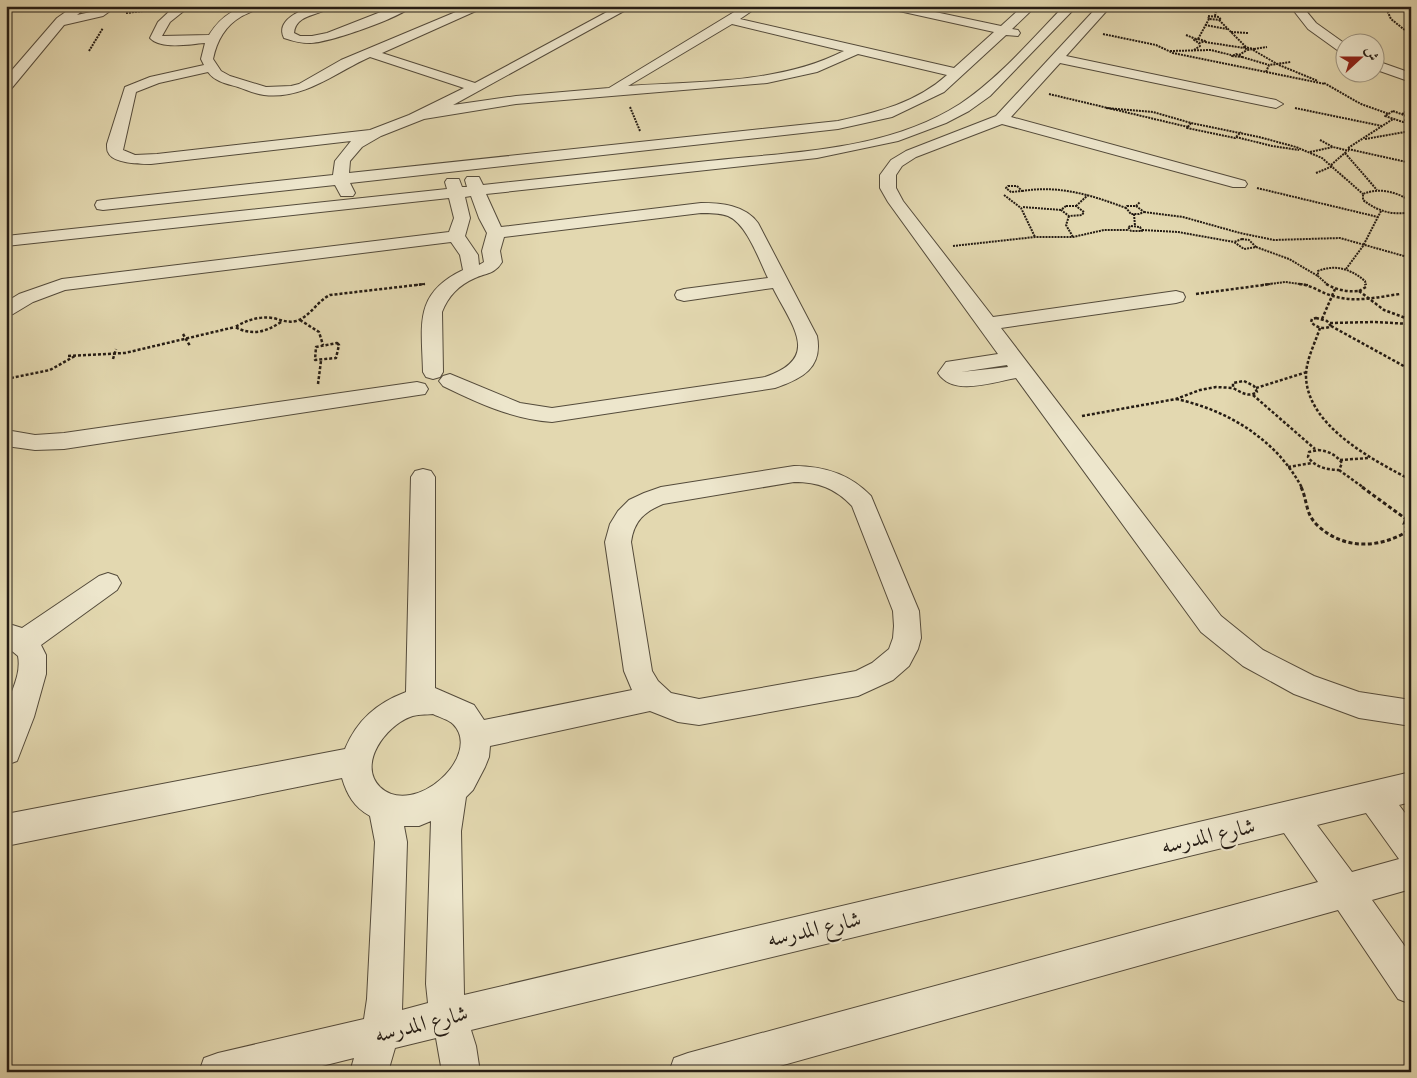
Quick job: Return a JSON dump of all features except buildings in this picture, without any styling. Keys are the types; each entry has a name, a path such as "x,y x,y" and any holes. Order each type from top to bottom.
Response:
{"street":[{"path":"6,86 61,21 82,6"},
{"path":"61,21 88,18 99,14 111,6"},
{"path":"184,6 173,13 156,33 156,38 166,41 212,38"},
{"path":"254,6 229,19 212,38 207,59 210,68 225,79 265,90 291,90 304,87 337,67 481,6"},
{"path":"326,6 294,20 288,28 288,36 297,40 324,38 406,6"},
{"path":"344,186 341,165 347,153 357,144 375,134 422,114 627,6"},
{"path":"607,92 624,84 753,6"},
{"path":"890,6 1015,29"},
{"path":"921,6 1015,29"},
{"path":"6,241 826,142 873,131 930,111 959,95 1015,29 1030,6"},
{"path":"344,186 646,145 838,125 864,120 893,111 939,90 956,73 1015,29 1053,6"},
{"path":"475,185 810,154 848,148 899,136 941,121 973,103 1071,6"},
{"path":"1105,6 1001,119 911,154 896,163 888,175 888,188 1211,624 1253,658 1304,686 1359,705 1411,713"},
{"path":"1296,6 1312,26 1334,42"},
{"path":"730,20 956,73"},
{"path":"422,114 480,104 770,79 820,67 855,50"},
{"path":"370,53 474,87"},
{"path":"1056,58 1276,104"},
{"path":"210,68 155,80 130,90 115,144 115,152 123,157 137,160 157,159 375,134"},
{"path":"1384,68 1411,78"},
{"path":"1001,119 1239,184"},
{"path":"321,154 336,144 358,137"},
{"path":"103,205 315,182 344,186 454,188"},
{"path":"6,229 315,182"},
{"path":"442,376 432,312 440,296 454,283 492,265 491,251 496,233 487,218 475,185"},
{"path":"454,188 462,218 456,236"},
{"path":"6,438 22,443 42,444 64,441 417,390 416,382 418,379 442,376 512,408 524,412 552,415 768,383 795,372 804,364 809,355 810,345 807,336 749,223 744,217 725,209 701,208 496,233"},
{"path":"456,236 469,254 470,266 476,271"},
{"path":"6,310 26,298 62,285 456,236"},
{"path":"684,295 780,282"},
{"path":"987,324 1176,297"},
{"path":"475,736 653,698 666,706 682,711 698,712 858,683 879,675 895,663 906,647 909,629 906,611 862,502 853,492 847,474 826,477 794,474 661,496 647,500 625,518 618,542 636,662 643,685 653,698"},
{"path":"420,702 423,477"},
{"path":"6,751 33,675 33,656 15,638 108,583"},
{"path":"420,702 450,705 462,712 471,722 475,736 476,750 472,766 463,780 451,793 435,803 418,809 400,811 384,808 365,794 356,773 362,744 372,729 386,716 402,707 420,702"},
{"path":"7,827 357,761"},
{"name":"شارع المدرسه","path":"218,1072 1411,787"},
{"path":"451,793 445,831 444,984 448,1017 457,1046 461,1072"},
{"path":"1373,796 1411,848"},
{"path":"368,1072 380,1034 385,999 391,842 384,808"},
{"path":"1292,816 1411,986"},
{"path":"688,1072 1411,872"}],"path":[{"path":"1215,16 1217,6"},
{"path":"1385,6 1391,19 1411,35"},
{"path":"125,13 158,10"},
{"path":"1205,42 1199,43 1194,40 1197,39 1209,19 1208,16 1215,16 1221,18 1219,20 1247,50"},
{"path":"1209,19 1219,20"},
{"path":"1205,25 1228,30"},
{"path":"1082,30 1156,45 1166,51 1325,84"},
{"path":"1230,32 1248,33"},
{"path":"1186,35 1205,42 1245,47 1253,50 1279,64 1325,84 1361,104 1389,114"},
{"path":"1191,50 1200,46 1199,43"},
{"path":"1166,51 1211,50 1239,55 1247,50 1268,47"},
{"path":"1224,63 1234,57 1242,57 1269,65 1291,62"},
{"path":"1266,72 1269,65"},
{"path":"1028,89 1187,128 1272,146 1310,152 1333,148"},
{"path":"624,91 646,145"},
{"path":"1276,104 1382,126"},
{"path":"1106,108 1147,110 1191,123 1241,132 1276,141 1310,152 1332,166 1363,194 1363,200 1370,206 1381,211 1396,214 1411,212"},
{"path":"1402,114 1411,109"},
{"path":"1393,111 1402,114 1409,117 1403,122 1385,116 1393,111"},
{"path":"1316,173 1332,166 1346,151 1393,119"},
{"path":"1405,119 1411,121"},
{"path":"1188,127 1191,123"},
{"path":"1362,140 1411,131"},
{"path":"1236,137 1241,132"},
{"path":"1320,140 1333,148 1411,163"},
{"path":"1272,146 1276,141"},
{"path":"1346,151 1377,190"},
{"path":"1239,184 1378,217"},
{"path":"1011,192 1006,188 1008,186 1017,186 1022,190"},
{"path":"1000,196 1022,190 1061,187 1126,208 1130,213 1134,214 1144,212 1183,217 1240,233 1274,240 1340,238 1411,258"},
{"path":"1363,194 1368,191 1377,190 1391,192 1411,201"},
{"path":"1004,194 1026,212 1035,237"},
{"path":"1076,206 1088,195"},
{"path":"1136,206 1140,202"},
{"path":"1022,207 1061,210 1069,216 1082,216 1084,212 1076,206 1066,206 1061,210"},
{"path":"1126,208 1127,206 1136,206 1144,212"},
{"path":"1346,269 1363,246 1381,211"},
{"path":"1134,214 1135,226"},
{"path":"1069,216 1066,225 1073,237"},
{"path":"1129,230 1128,227 1135,226 1142,230 1178,232 1234,242 1242,239 1254,244 1256,247 1289,259 1318,276 1324,283 1335,289 1348,292 1359,291 1366,287 1365,281 1358,274 1346,269 1324,268 1318,271 1318,276"},
{"path":"931,248 1035,237 1073,237 1092,231 1129,230 1142,232 1142,230"},
{"path":"1234,242 1236,246 1244,249 1256,247"},
{"path":"1176,297 1285,282 1308,285 1332,296 1352,300 1400,294"},
{"path":"68,356 114,354 140,350 234,327 246,321 266,318 281,322 299,320 323,298 330,295 428,283 454,283"},
{"path":"1322,318 1335,289"},
{"path":"1359,291 1384,310 1411,320"},
{"path":"1411,324 1374,322 1331,325 1329,328 1320,328 1311,322 1312,319 1322,318 1331,325 1411,370"},
{"path":"299,320 319,330 323,337 323,345"},
{"path":"234,327 243,333 248,333 269,330 281,322"},
{"path":"1320,328 1307,372 1307,387 1318,410 1339,434 1370,458 1411,480"},
{"path":"183,334 190,346"},
{"path":"336,343 338,345 338,356 336,358 315,360 316,347 323,345 336,343"},
{"path":"113,359 116,349"},
{"path":"6,379 52,372 76,356"},
{"path":"1233,388 1233,383 1237,381 1244,381 1256,388 1307,372"},
{"path":"1059,420 1176,399 1200,390 1233,388 1246,395 1253,395 1315,449 1333,454 1342,464 1338,470"},
{"path":"1253,395 1257,392 1256,388"},
{"path":"1176,399 1204,405 1231,417 1261,440 1288,467 1307,500 1311,518 1327,532 1348,542 1370,546 1386,543 1409,532 1404,524 1406,519"},
{"path":"1315,449 1309,452 1308,457 1312,463 1330,471 1338,470 1406,519 1411,518"},
{"path":"1340,460 1370,458"},
{"path":"1288,467 1312,463"}]}
